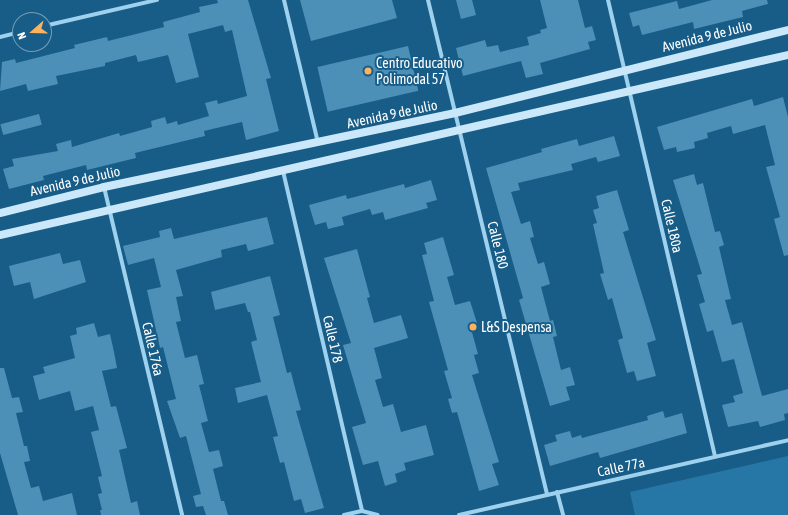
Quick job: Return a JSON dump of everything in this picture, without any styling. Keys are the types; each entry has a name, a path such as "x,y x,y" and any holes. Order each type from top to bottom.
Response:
{"main road":[{"name":"Avenida 9 de Julio","path":"0,212 104,187 455,113 788,30"},
{"path":"0,235 788,55"}],"street":[{"path":"52,24 157,0"},
{"path":"284,0 318,143"},
{"name":"Calle 180","path":"428,0 547,494"},
{"name":"Calle 180a","path":"608,0 715,457"},
{"path":"0,37 12,34"},
{"name":"Calle 178","path":"283,171 362,511"},
{"name":"Calle 176a","path":"104,187 182,515"},
{"name":"Calle 77a","path":"459,515 788,440"},
{"path":"557,492 563,515"},
{"path":"344,515 362,511 378,515"}],"shaded area":[{"path":"788,456 788,515 635,515 630,492"}],"building":[{"path":"217,0 248,0 271,78 266,79 279,131 246,140 242,122 204,131 205,136 135,153 136,158 87,170 86,165 43,176 44,180 9,189 3,169 14,166 12,159 58,151 56,144 71,140 72,147 119,133 120,136 152,127 151,121 165,117 167,124 177,121 178,125 209,116 205,103 217,100 218,104 247,96 232,30 225,32 223,25 188,34 199,77 176,83 168,55 138,62 136,55 105,63 105,66 56,76 58,84 28,91 26,84 0,91 2,62 15,59 16,63 75,48 74,45 107,37 108,41 164,27 163,22 200,12 199,7 218,3"},
{"path":"300,0 392,0 397,18 311,41"},
{"path":"456,0 472,0 476,15 461,19"},
{"path":"540,0 578,0 585,28 592,26 596,40 588,42 590,49 540,63 543,74 526,78 521,61 463,76 456,48 485,40 487,47 498,45 500,52 529,45 527,37 541,33 540,30 547,28"},
{"path":"712,0 767,0 768,4 742,11 743,17 694,29 693,22 642,35 639,25 633,27 629,13 677,1 679,9"},
{"path":"408,46 418,91 328,112 317,67"},
{"path":"783,97 788,117 788,255 784,256 774,219 780,217 766,167 775,165 765,125 733,134 731,126 707,133 708,138 694,142 695,148 677,152 676,147 664,150 657,127 752,99 754,106"},
{"path":"39,114 42,125 3,135 0,124"},
{"path":"614,136 620,156 598,162 596,157 571,164 573,170 518,183 520,190 511,192 521,224 530,221 534,237 530,238 538,264 544,262 550,284 541,287 550,321 553,320 557,336 553,337 561,370 570,367 575,385 566,387 570,400 550,406 519,300 523,298 486,168 542,152 541,149 577,139 579,146"},
{"path":"694,174 697,185 703,183 715,232 720,231 724,245 719,247 731,299 725,300 732,325 742,322 762,396 788,389 788,413 784,414 785,420 760,427 758,421 728,427 722,405 735,402 733,396 743,393 734,359 722,362 713,330 707,332 699,304 705,302 697,275 702,274 673,180"},
{"path":"431,180 437,200 426,203 428,208 385,220 383,212 372,215 370,209 342,217 344,225 328,229 326,222 315,225 309,205 346,195 347,199 404,184 405,188"},
{"path":"617,190 629,230 623,232 656,340 647,343 656,376 637,381 634,371 627,373 618,340 623,338 612,298 608,300 600,274 604,273 593,224 597,223 593,210 599,208 596,196"},
{"path":"267,217 274,244 248,251 246,244 221,250 222,257 176,270 183,296 176,297 181,321 176,322 185,358 197,355 204,384 199,385 208,421 201,423 209,452 219,450 223,466 213,469 221,501 224,501 228,515 206,515 203,506 196,507 193,496 201,494 186,436 180,438 167,401 176,399 163,347 160,348 147,290 161,287 154,258 128,265 123,246 160,237 159,231 171,228 174,239"},
{"path":"443,237 454,275 447,277 455,305 470,301 477,323 470,325 478,354 474,355 479,373 472,375 499,462 492,464 499,485 479,491 457,412 452,413 448,399 452,398 444,371 448,370 429,302 434,301 422,255 427,254 424,243"},
{"path":"357,249 370,297 367,298 374,323 401,315 408,338 374,348 382,378 375,380 383,407 393,404 401,432 426,425 434,455 404,463 406,470 395,474 397,482 385,486 378,461 363,465 352,427 366,423 343,345 351,343 324,258"},
{"path":"60,253 63,264 80,260 86,282 34,299 30,282 14,286 9,266"},
{"path":"270,276 280,315 273,317 287,373 291,372 301,410 296,411 324,508 305,513 301,499 294,501 284,462 280,463 273,437 278,436 267,395 238,403 235,388 261,382 251,342 257,340 250,312 248,312 245,303 215,310 211,292"},
{"path":"94,323 98,337 110,334 117,368 102,371 111,407 116,406 127,448 119,450 131,503 137,501 140,515 101,515 100,510 102,510 98,494 102,493 98,477 102,476 91,432 99,430 93,406 75,411 70,391 39,400 33,376 45,373 43,367 75,358 70,336 77,334 76,328"},
{"path":"0,368 4,368 12,398 19,397 23,412 16,413 24,446 27,446 30,461 24,462 31,488 39,486 43,501 72,493 77,515 18,515 0,453"},
{"path":"663,411 665,418 682,413 687,433 600,458 598,452 550,466 544,445 557,441 555,435 570,431 572,438 581,435 582,438 648,420 647,416"}],"place":[{"name":"Centro Educativo Polimodal 57","path":"368,71"},
{"name":"L&S Despensa","path":"473,327"}]}
